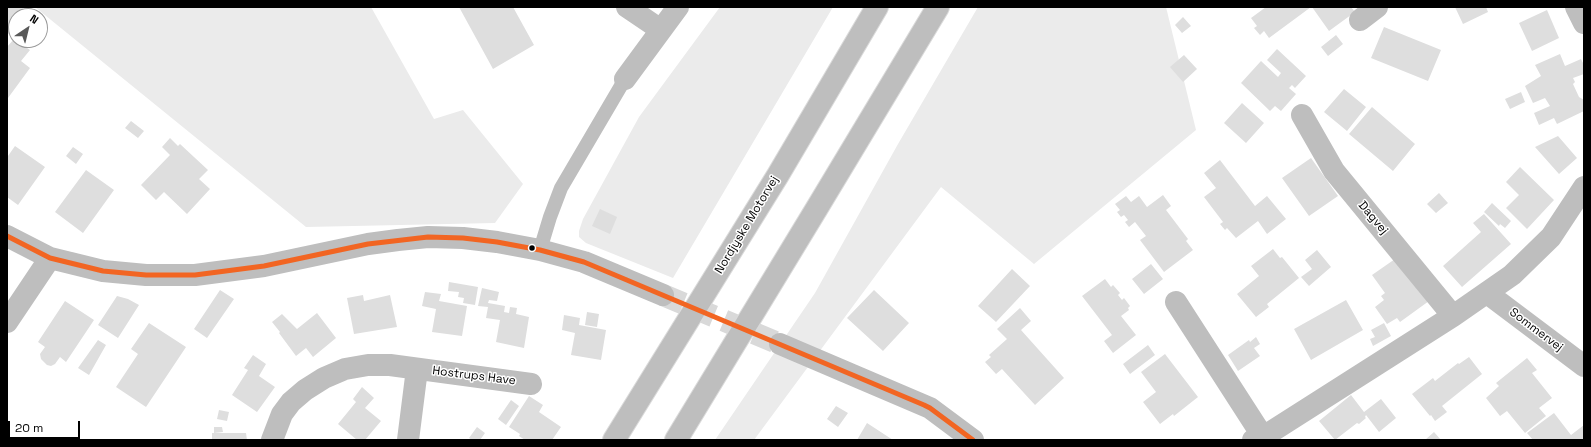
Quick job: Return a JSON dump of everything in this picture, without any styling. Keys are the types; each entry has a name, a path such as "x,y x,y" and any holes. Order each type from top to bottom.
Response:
{"main road":[{"path":"627,7 661,30"},
{"path":"625,79 678,7"},
{"name":"Nordjyske Motorvej","path":"614,440 778,175 877,7"},
{"path":"676,440 938,7"},
{"path":"1360,20 1377,7"},
{"path":"1576,7 1584,23"},
{"name":"Dagvej","path":"1302,115 1334,171 1453,316"},
{"path":"1176,302 1258,438 1453,316 1512,275 1551,237 1584,187"},
{"path":"7,236 50,258 103,271 146,275 195,275 264,266 368,244 428,237 483,240 540,250 584,262 663,295"},
{"path":"7,322 50,258"},
{"name":"Sommervej","path":"1488,293 1584,366"},
{"path":"780,344 930,408 969,438"},
{"name":"Hostrups Have","path":"272,440 282,414 291,402 305,390 324,378 345,369 368,365 390,365 531,384"},
{"name":"Hostrups Have","path":"408,440 417,369"}],"lane":[{"path":"540,250 561,188 625,79"}],"shaded area":[{"path":"35,7 371,7 434,119 463,110 523,184 495,223 306,227 48,18 48,8"},
{"path":"720,7 833,7 673,278 586,243 579,237 579,231 583,219 639,117"},
{"path":"978,7 1166,7 1196,130 1034,264 941,187 754,440 715,440 815,293 898,144"}],"building":[{"path":"7,7 21,7 22,8 8,8 7,33"},
{"path":"459,7 513,7 534,45 493,69"},
{"path":"1266,7 1311,7 1269,38 1264,31 1260,35 1254,28 1257,26 1251,18"},
{"path":"1312,7 1351,7 1355,12 1329,31"},
{"path":"1455,7 1486,7 1488,12 1463,24"},
{"path":"1547,10 1559,38 1532,51 1519,23"},
{"path":"1183,17 1191,26 1182,33 1175,25"},
{"path":"1384,27 1441,50 1428,81 1371,58"},
{"path":"1336,35 1343,44 1328,56 1321,47"},
{"path":"7,47 27,48 30,50 21,61 30,68 8,98 7,97"},
{"path":"1277,49 1306,76 1295,88 1292,85 1289,88 1296,94 1281,111 1275,106 1270,111 1241,83 1261,61 1278,77 1281,73 1267,60"},
{"path":"1560,54 1565,66 1581,59 1584,65 1584,74 1573,78 1575,82 1573,84 1579,97 1584,100 1584,111 1557,124 1554,118 1539,125 1534,113 1550,106 1545,98 1533,103 1525,86 1541,76 1535,65"},
{"path":"1184,55 1197,69 1183,82 1170,67"},
{"path":"1344,89 1366,107 1347,131 1324,112"},
{"path":"1521,92 1525,102 1510,109 1505,99"},
{"path":"1242,103 1264,123 1246,143 1224,123"},
{"path":"1372,107 1415,144 1393,171 1349,134"},
{"path":"131,121 144,131 138,138 125,128"},
{"path":"1558,136 1577,158 1559,174 1535,147"},
{"path":"170,138 178,146 180,144 208,170 199,179 210,189 187,214 164,192 156,200 141,185 170,155 162,147"},
{"path":"15,146 45,167 18,205 7,197 7,154 8,156"},
{"path":"73,147 83,154 76,164 66,156"},
{"path":"1311,158 1338,196 1309,216 1282,178"},
{"path":"1220,160 1255,206 1267,196 1286,219 1267,234 1258,221 1236,238 1227,228 1225,230 1220,224 1223,222 1204,197 1216,188 1204,173"},
{"path":"1520,167 1554,200 1527,229 1506,208 1519,195 1506,182"},
{"path":"86,170 114,190 83,233 55,212"},
{"path":"1439,193 1448,203 1436,213 1427,204"},
{"path":"1163,195 1171,206 1166,210 1188,239 1186,241 1193,250 1164,272 1140,240 1146,236 1135,222 1129,227 1125,222 1128,220 1124,215 1121,217 1117,212 1120,210 1115,204 1126,196 1131,202 1139,196 1147,207"},
{"path":"1492,203 1511,221 1505,228 1500,224 1499,226 1484,212"},
{"path":"600,209 617,217 610,234 592,226"},
{"path":"1484,214 1511,244 1462,287 1443,266 1481,232 1473,223"},
{"path":"1273,249 1280,258 1282,257 1299,278 1267,304 1269,307 1256,317 1237,294 1259,276 1251,266"},
{"path":"1317,250 1331,267 1309,286 1301,277 1312,269 1305,260"},
{"path":"1395,259 1429,301 1400,322 1397,318 1387,324 1375,307 1384,300 1381,296 1385,293 1372,275"},
{"path":"1151,264 1163,279 1144,294 1132,279"},
{"path":"1012,269 1030,286 996,322 978,306"},
{"path":"1105,279 1111,287 1113,285 1120,293 1118,295 1122,300 1124,298 1130,306 1128,308 1129,310 1121,316 1136,335 1113,353 1104,341 1112,335 1082,296"},
{"path":"449,282 478,287 475,305 463,303 464,298 458,297 459,292 448,291"},
{"path":"482,288 499,292 497,301 489,300 488,303 505,306 504,312 509,313 510,307 517,308 516,314 529,317 524,348 496,342 500,320 486,318 488,307 478,306"},
{"path":"220,290 234,299 207,338 194,329"},
{"path":"874,290 909,323 883,351 847,318"},
{"path":"425,292 441,294 439,301 467,306 462,336 432,332 436,309 422,306"},
{"path":"363,295 364,301 390,295 397,327 354,334 347,298"},
{"path":"117,296 128,299 139,305 118,338 98,325"},
{"path":"1346,300 1363,330 1311,360 1294,329"},
{"path":"65,301 94,320 66,362 60,357 55,364 51,366 47,365 41,359 40,354 45,347 38,342"},
{"path":"1020,308 1031,321 1021,330 1064,378 1035,405 1002,369 996,374 985,362 991,357 989,355 1007,339 997,329"},
{"path":"587,312 599,314 597,327 585,325"},
{"path":"317,313 336,338 313,357 306,348 296,356 272,322 282,314 297,329"},
{"path":"564,315 580,318 579,325 606,330 601,360 571,355 575,333 562,330"},
{"path":"149,323 186,347 146,407 116,387 138,354 131,349"},
{"path":"1384,323 1391,336 1373,346 1370,339 1375,337 1371,330"},
{"path":"1256,337 1260,344 1254,348 1260,356 1238,371 1228,355 1249,340 1250,342"},
{"path":"98,340 106,345 89,375 78,368"},
{"path":"1148,345 1155,355 1130,374 1123,364"},
{"path":"1165,354 1198,397 1174,416 1173,414 1160,424 1143,402 1156,392 1141,372"},
{"path":"253,355 266,364 259,376 275,387 257,412 232,395 248,370 244,368"},
{"path":"1469,357 1482,374 1442,406 1447,412 1435,421 1412,394 1433,378 1435,381 1458,363 1459,364"},
{"path":"1527,358 1537,370 1532,373 1552,398 1539,408 1546,416 1525,433 1507,411 1500,416 1486,398 1499,386 1496,383"},
{"path":"362,387 374,398 365,408 381,421 365,440 357,440 338,424 356,402 353,399"},
{"path":"1351,395 1364,412 1381,399 1396,418 1379,432 1366,415 1366,418 1359,424 1357,423 1335,440 1319,421"},
{"path":"529,396 543,405 539,412 561,427 552,440 525,440 519,436 520,434 509,427"},
{"path":"511,400 519,406 506,425 498,419"},
{"path":"836,406 848,413 838,427 827,419"},
{"path":"219,410 229,412 227,421 217,419"},
{"path":"1554,413 1571,435 1584,425 1584,440 1533,440 1527,433"},
{"path":"867,423 893,440 857,440"},
{"path":"214,427 222,427 223,432 214,433"},
{"path":"477,427 485,433 480,440 472,440 469,438"},
{"path":"1434,432 1441,440 1425,440"},
{"path":"212,433 246,433 247,440 212,440"}],"tunnel":[{"path":"663,295 780,344"}],"transit line":[{"path":"7,236 50,258 103,271 146,275 195,275 264,266 368,244 428,237 463,238 497,242 540,250 584,262 924,405 973,440"}]}
